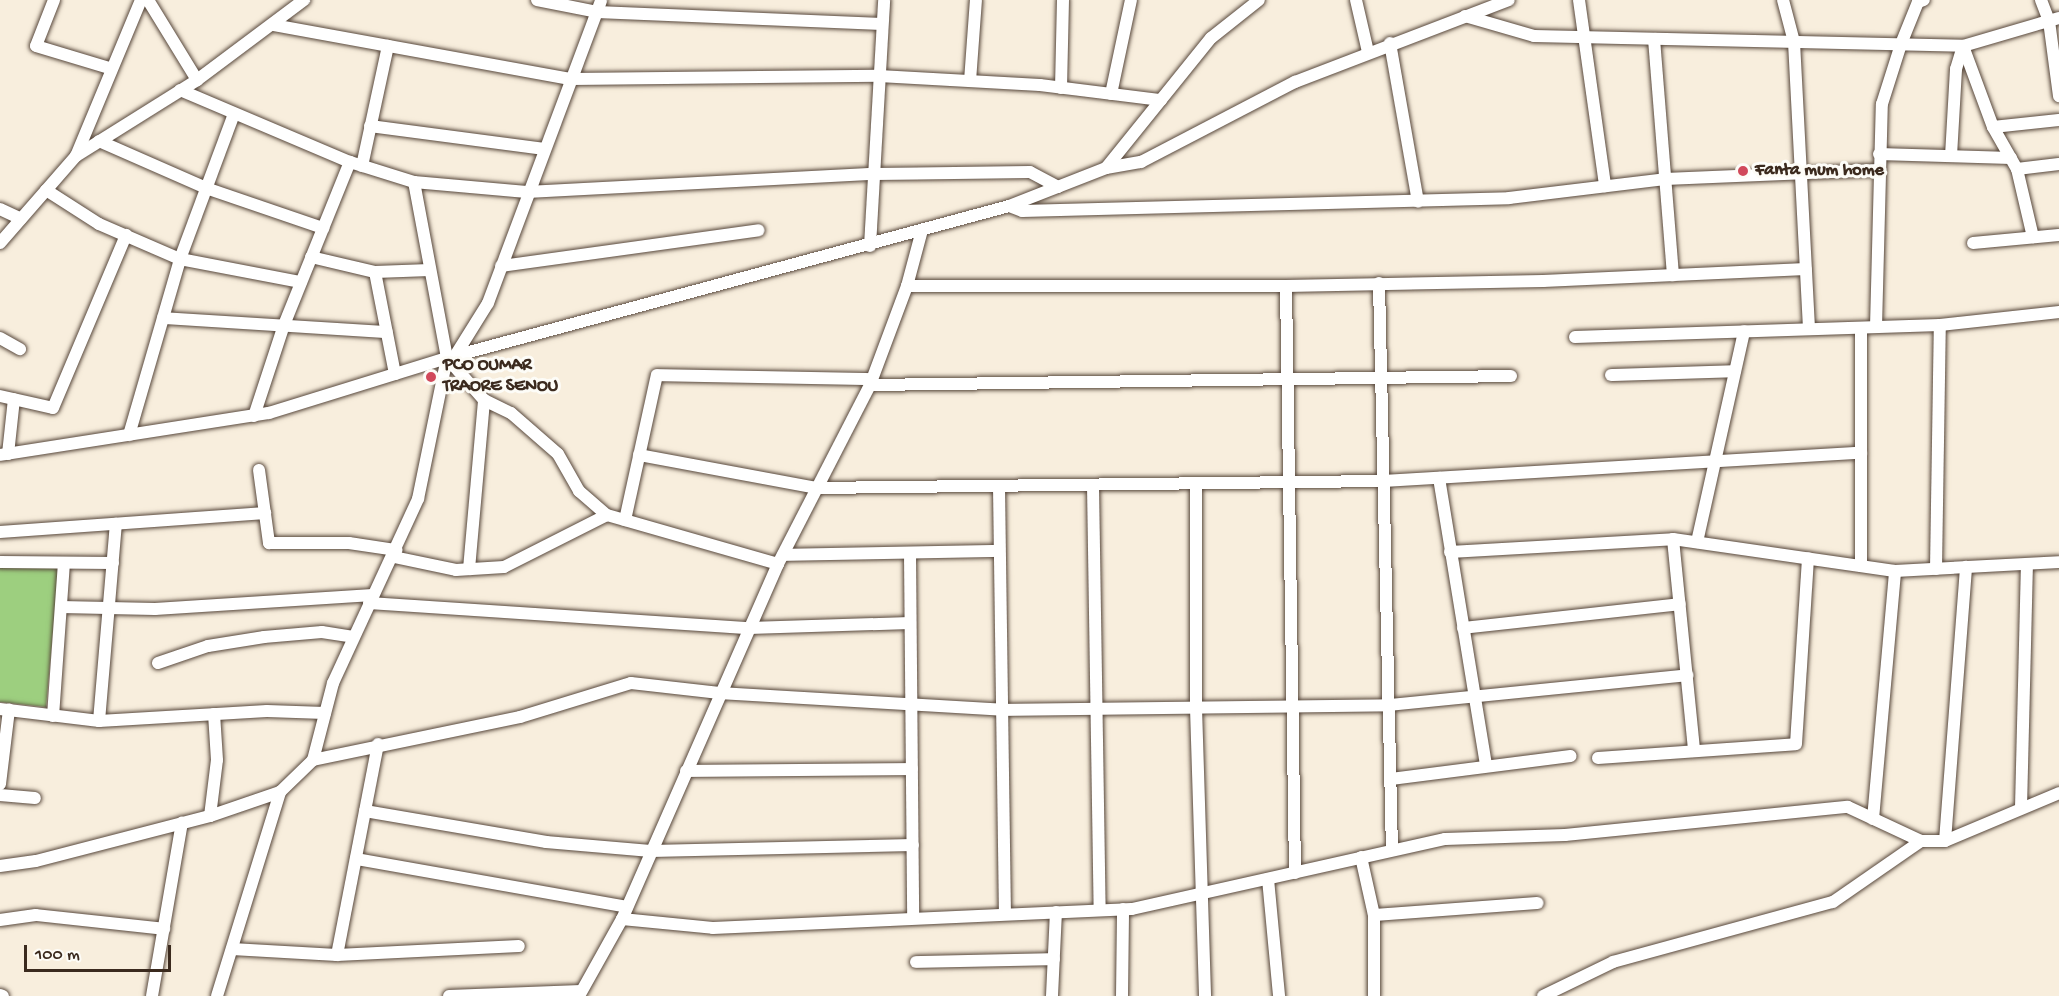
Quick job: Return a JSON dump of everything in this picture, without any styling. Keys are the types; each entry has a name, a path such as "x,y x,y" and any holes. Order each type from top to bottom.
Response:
{"street":[{"path":"54,0 36,46 112,69"},
{"path":"76,156 141,0"},
{"path":"148,0 197,80"},
{"path":"0,243 76,156 197,80 304,0"},
{"path":"537,0 882,24"},
{"path":"870,246 884,0"},
{"path":"970,81 976,0"},
{"path":"1061,88 1063,0"},
{"path":"1111,94 1131,0"},
{"path":"1106,168 1211,38 1259,0"},
{"path":"1356,0 1368,52"},
{"path":"14,399 4,454 254,416 451,357 870,246 1009,206 1106,168 1141,162 1295,82 1390,43 1509,0"},
{"path":"1580,0 1605,186"},
{"path":"1784,0 1794,42 1809,329"},
{"path":"1876,327 1882,104 1901,44 1918,2 1924,0"},
{"path":"2041,0 2054,20 2059,96"},
{"path":"313,760 325,712 352,637 395,554 418,499 451,357 488,303 527,192 599,6"},
{"path":"1465,16 1534,36 1963,46 2054,20"},
{"path":"273,25 571,80 879,76 1061,88 1161,100"},
{"path":"1654,39 1673,275"},
{"path":"1390,43 1418,202"},
{"path":"254,416 284,325 311,257 323,228 356,164 370,126 388,46"},
{"path":"1963,46 1993,127 2014,163 2033,237"},
{"path":"1951,156 1956,69 1963,46"},
{"path":"180,90 356,164 414,182 527,192 874,174 1030,172 1058,187"},
{"path":"129,435 180,259 234,114"},
{"path":"1993,127 2059,120"},
{"path":"370,126 544,149"},
{"path":"99,141 206,188 323,228"},
{"path":"1879,154 1951,156 2014,163 2059,164"},
{"path":"1009,206 1022,211 1418,202 1509,198 1665,179 1879,170"},
{"path":"414,182 430,270 451,357 484,400 511,413 558,454 579,491 607,515 780,559 999,551"},
{"path":"46,190 99,224 180,259 301,282"},
{"path":"0,209 21,219"},
{"path":"501,266 759,230"},
{"path":"449,996 580,993 624,913 780,559 871,382 907,286 922,230"},
{"path":"0,396 53,408 126,235"},
{"path":"1973,243 2059,235"},
{"path":"311,257 375,272 430,270"},
{"path":"907,286 1286,286 1806,269"},
{"path":"375,272 395,374"},
{"path":"1379,283 1392,850"},
{"path":"1286,286 1295,873"},
{"path":"1575,337 1940,325 2059,312"},
{"path":"163,318 387,332"},
{"path":"1936,569 1940,325"},
{"path":"1861,328 1861,566"},
{"path":"1697,542 1744,331"},
{"path":"0,338 20,349"},
{"path":"1611,375 1735,371"},
{"path":"625,520 657,375 871,382 1288,381 1511,376"},
{"path":"469,569 484,400"},
{"path":"639,455 817,488 1385,481 1861,453"},
{"path":"259,470 269,543 349,543 469,569 504,567 607,515"},
{"path":"1439,478 1486,766"},
{"path":"1196,484 1196,708 1205,996"},
{"path":"1093,486 1100,910"},
{"path":"999,487 1005,914"},
{"path":"0,532 265,513"},
{"path":"99,721 116,524"},
{"path":"1450,552 1673,539 1895,571 2059,562"},
{"path":"1673,539 1694,751"},
{"path":"910,553 913,918"},
{"path":"1598,758 1796,744 1808,558"},
{"path":"0,562 113,563"},
{"path":"53,716 64,562"},
{"path":"2022,808 2027,564"},
{"path":"1945,841 1966,567"},
{"path":"1873,819 1895,571"},
{"path":"61,607 155,609 371,599 749,628 910,623"},
{"path":"1463,628 1680,604"},
{"path":"158,663 208,646 264,637 322,632 352,637"},
{"path":"0,866 210,816 280,792 313,760 378,744 520,717 631,683 719,693 1002,710 1389,705 1687,675"},
{"path":"0,784 4,710 99,721 214,714 325,712"},
{"path":"210,816 217,760 214,714"},
{"path":"337,955 378,744"},
{"path":"1391,779 1571,756"},
{"path":"686,771 912,769"},
{"path":"218,996 280,792"},
{"path":"356,860 624,913 713,928 1123,909 1445,839 1565,835 1848,807 1921,841 1945,841 2059,793"},
{"path":"0,795 35,798"},
{"path":"365,811 546,842 651,851 913,845"},
{"path":"152,996 182,823"},
{"path":"1543,996 1613,962 1833,902 1921,841"},
{"path":"1361,857 1374,915 1374,996"},
{"path":"1268,879 1279,996"},
{"path":"1374,915 1538,903"},
{"path":"1122,996 1123,909"},
{"path":"1052,996 1056,912"},
{"path":"0,920 36,915 164,929"},
{"path":"232,948 337,955 519,946"},
{"path":"916,962 1054,958"}],"green space":[{"path":"0,564 59,566 46,707 0,702"}],"place":[{"name":"Fanta mum home","path":"1743,171"},
{"name":"PCO OUMAR TRAORE SENOU","path":"431,377"}]}
